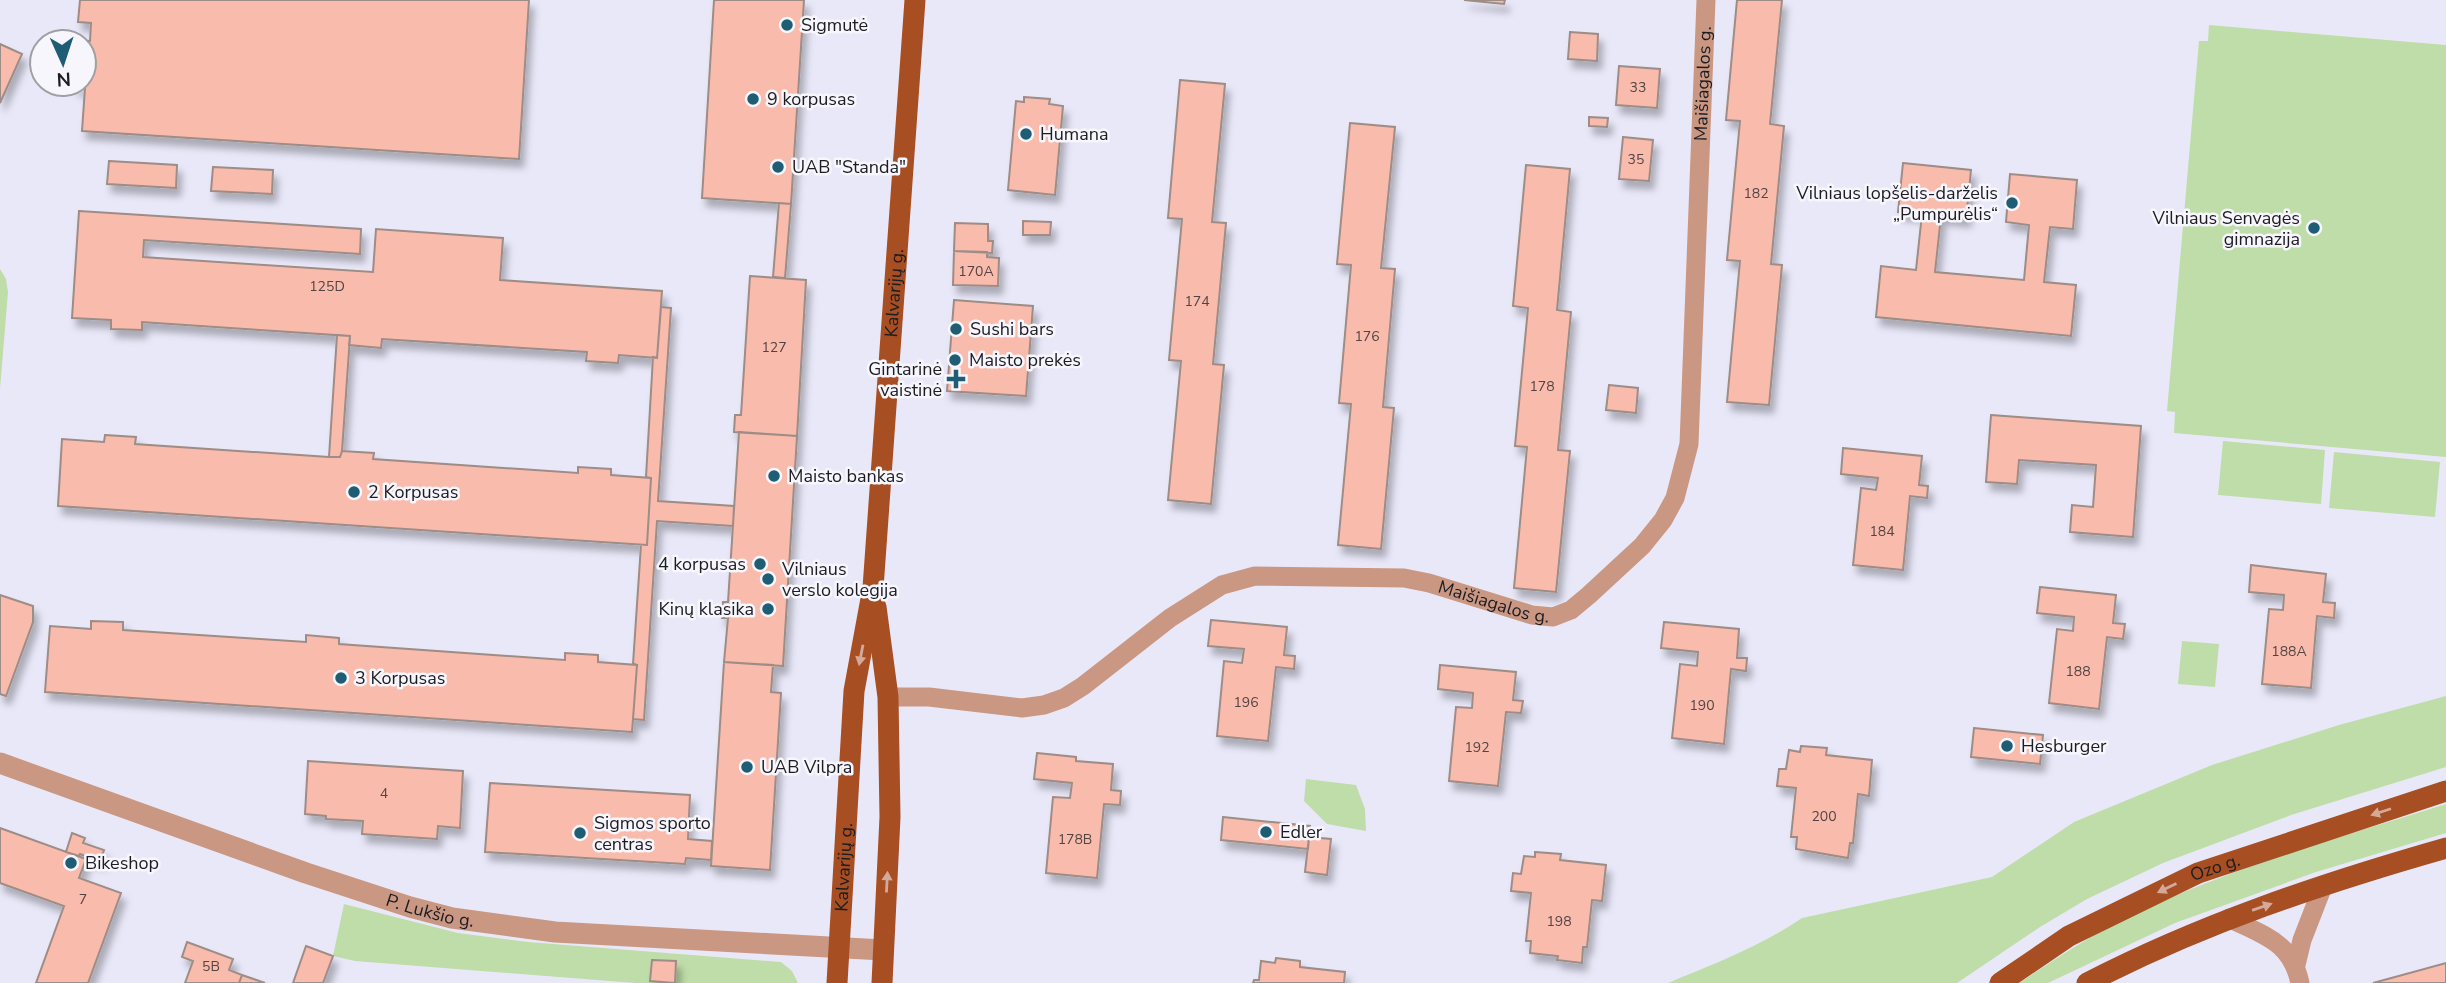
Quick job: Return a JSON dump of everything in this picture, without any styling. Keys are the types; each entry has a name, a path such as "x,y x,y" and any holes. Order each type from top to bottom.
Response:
{"main road":[{"name":"Kalvarijų g.","path":"837,983 854,691 873,588 915,0"},
{"name":"Kalvarijų g.","path":"873,588 888,697 890,817 882,983"},
{"name":"Ozo g.","path":"2000,983 2069,936 2198,873 2446,791"},
{"path":"2087,983 2132,960 2229,918 2446,848"}],"street":[{"name":"Maišiagalos g.","path":"888,697 929,697 1022,708 1044,705 1064,698 1083,686 1170,618 1222,585 1255,576 1404,578 1429,583 1532,615 1553,617 1571,610 1589,595 1642,546 1663,520 1675,498 1689,444 1705,4"},
{"name":"P. Lukšio g.","path":"0,763 318,877 452,918 555,932 883,950"},
{"path":"2298,974 2302,940 2323,886"},
{"path":"2229,918 2283,946 2298,974"}],"green space":[{"name":"Vilniaus Senvagės gimnazija","path":"2209,25 2446,45 2446,457 2174,433 2175,412 2167,411 2199,41 2208,41"},
{"path":"0,269 6,279 8,292 0,389"},
{"path":"2223,441 2325,450 2321,504 2218,495"},
{"path":"2334,452 2440,462 2435,517 2329,508"},
{"path":"2182,641 2219,644 2215,687 2178,684"},
{"path":"2446,696 2446,767 2291,815 2163,863 2087,899 1957,983 1668,983 1754,946 1802,918 1992,877 2074,822 2212,765 2339,725"},
{"path":"1306,779 1356,785 1365,809 1366,831 1327,824 1304,801"},
{"path":"2446,804 2446,833 2316,872 2175,923 2048,983 2019,983 2104,929 2172,897 2288,854"},
{"path":"344,904 458,933 528,942 781,962 792,971 798,983 635,983 355,961 333,956"}],"building":[{"path":"80,0 529,0 519,159 82,131 84,98 98,98 98,28 91,28 91,23 78,22"},
{"name":"9 korpusas","path":"714,0 804,0 791,204 702,198"},
{"path":"1464,0 1505,0 1504,4"},
{"path":"1737,0 1782,0 1770,124 1784,126 1771,264 1782,265 1769,405 1727,402 1740,261 1727,260 1740,121 1726,120"},
{"path":"1570,32 1598,34 1597,61 1568,59"},
{"path":"0,44 22,54 0,103"},
{"path":"1619,66 1660,69 1657,108 1616,105"},
{"path":"1180,80 1225,84 1212,222 1226,223 1213,364 1224,365 1211,504 1168,500 1181,361 1169,360 1182,219 1168,218"},
{"path":"1024,97 1050,99 1049,104 1063,106 1055,195 1008,190 1016,101 1024,102"},
{"path":"1589,117 1608,118 1607,127 1589,126"},
{"path":"1350,123 1395,127 1381,268 1395,269 1383,407 1394,408 1381,549 1338,545 1351,404 1339,403 1351,265 1337,264"},
{"path":"1623,137 1653,140 1649,181 1619,179"},
{"path":"109,161 177,165 176,188 107,184"},
{"path":"1903,163 1971,170 1966,219 1941,216 1935,272 2024,280 2029,225 2006,222 2010,174 2077,180 2073,229 2050,227 2044,282 2076,285 2071,336 1876,317 1881,266 1916,270 1922,214 1898,212"},
{"path":"1526,165 1570,169 1557,310 1571,312 1558,450 1570,451 1556,592 1514,588 1527,447 1515,446 1528,308 1513,306"},
{"path":"213,167 273,170 272,194 211,191"},
{"path":"779,203 791,204 785,278 773,277"},
{"path":"79,211 361,229 360,254 144,240 143,257 373,272 376,229 503,238 500,280 662,291 657,358 619,355 618,363 586,361 587,352 382,339 381,348 349,345 350,336 142,322 142,330 111,329 111,320 72,318"},
{"path":"1023,221 1051,222 1050,235 1023,235"},
{"path":"955,223 988,224 988,241 993,241 992,253 954,251"},
{"path":"954,251 987,252 987,257 999,258 998,286 953,285"},
{"path":"750,276 806,280 797,436 734,432 735,415 741,415"},
{"path":"954,300 1033,306 1026,396 947,391"},
{"path":"661,307 671,308 658,501 734,506 733,526 657,521 644,720 633,719 637,665 633,664 641,545 647,545 651,478 646,477 653,357 657,358"},
{"path":"337,335 350,336 342,451 340,457 329,457"},
{"path":"1609,385 1638,388 1636,413 1606,410"},
{"path":"1991,415 2141,426 2133,537 2070,532 2072,505 2093,507 2096,465 2019,460 2017,484 1986,482"},
{"name":"4 korpusas","path":"739,432 797,436 783,666 724,662 728,618 722,618 723,602 728,602"},
{"name":"2 Korpusas","path":"105,435 136,437 135,444 329,457 340,457 342,451 374,453 373,459 578,473 578,467 611,469 611,475 651,478 647,545 58,506 62,439 104,442"},
{"path":"1843,448 1922,456 1919,485 1928,486 1927,498 1910,496 1903,570 1853,565 1861,488 1876,490 1878,478 1841,474"},
{"path":"2251,565 2326,574 2323,602 2335,603 2334,618 2317,616 2311,688 2262,684 2269,609 2283,610 2284,595 2249,592"},
{"path":"2040,587 2116,595 2113,623 2125,624 2123,639 2107,637 2099,709 2049,703 2057,629 2073,631 2074,617 2037,613"},
{"path":"0,595 33,606 33,622 6,696 0,694"},
{"path":"1211,620 1287,627 1284,655 1295,656 1294,669 1276,667 1268,741 1217,736 1224,661 1242,663 1244,649 1208,646"},
{"name":"3 Korpusas","path":"91,621 123,622 123,630 306,642 306,635 339,638 339,644 565,660 565,653 598,655 598,662 637,665 632,732 45,692 50,626 91,629"},
{"path":"1664,622 1739,629 1737,658 1747,658 1746,671 1731,669 1724,744 1672,738 1680,664 1697,666 1698,652 1661,648"},
{"name":"UAB Vilpra","path":"724,662 773,665 771,692 781,693 770,870 711,866"},
{"path":"1440,665 1516,672 1513,700 1523,701 1521,713 1506,712 1498,786 1449,781 1456,707 1472,708 1473,693 1438,689"},
{"name":"Hesburger","path":"1974,728 2043,735 2040,764 1971,757"},
{"path":"1801,746 1827,748 1826,755 1872,760 1869,796 1858,794 1853,843 1850,843 1848,858 1796,849 1797,837 1791,837 1796,788 1777,786 1779,769 1786,769 1789,750 1800,752"},
{"path":"1037,753 1076,757 1076,761 1113,764 1111,790 1121,791 1120,805 1104,804 1097,878 1046,873 1053,797 1070,798 1072,783 1034,779"},
{"path":"308,761 463,771 460,828 438,826 437,839 362,834 363,821 326,819 326,816 305,814"},
{"path":"490,783 690,795 688,839 712,841 711,860 686,858 685,864 485,852"},
{"name":"Edler","path":"1223,817 1310,826 1308,849 1221,840"},
{"path":"0,828 86,859 79,878 121,893 88,983 36,983 64,906 0,883"},
{"path":"72,833 85,838 83,843 104,850 100,861 66,852"},
{"path":"1309,837 1331,839 1327,875 1305,872"},
{"path":"1535,852 1561,854 1560,860 1606,865 1602,901 1592,900 1587,947 1583,947 1582,963 1557,960 1558,956 1530,953 1531,941 1526,941 1531,893 1511,891 1513,873 1521,874 1524,856 1535,857"},
{"path":"187,942 233,959 229,970 242,975 239,983 185,983 193,961 182,957"},
{"path":"306,946 333,956 323,983 293,983"},
{"path":"1276,958 1300,961 1300,967 1345,972 1344,983 1253,983 1254,980 1259,980 1261,961 1275,963"},
{"path":"652,960 676,961 675,983 650,981"},
{"path":"2446,963 2446,983 2373,983"},
{"path":"242,975 265,983 239,983"}],"place":[{"name":"Sigmutė","path":"787,25"},
{"name":"9 korpusas","path":"753,99"},
{"name":"Humana","path":"1026,134"},
{"name":"UAB \"Standa\"","path":"778,167"},
{"name":"Vilniaus lopšelis-darželis „Pumpurėlis“","path":"2012,203"},
{"name":"Vilniaus Senvagės gimnazija","path":"2314,228"},
{"name":"Sushi bars","path":"956,329"},
{"name":"Maisto prekės","path":"955,360"},
{"name":"Gintarinė vaistinė","path":"956,379"},
{"name":"Maisto bankas","path":"774,476"},
{"name":"2 Korpusas","path":"354,492"},
{"name":"4 korpusas","path":"760,564"},
{"name":"Vilniaus verslo kolegija","path":"768,579"},
{"name":"Kinų klasika","path":"768,609"},
{"name":"3 Korpusas","path":"341,678"},
{"name":"Hesburger","path":"2007,746"},
{"name":"UAB Vilpra","path":"747,767"},
{"name":"Edler","path":"1266,832"},
{"name":"Sigmos sporto centras","path":"580,833"},
{"name":"Bikeshop","path":"71,863"}]}
